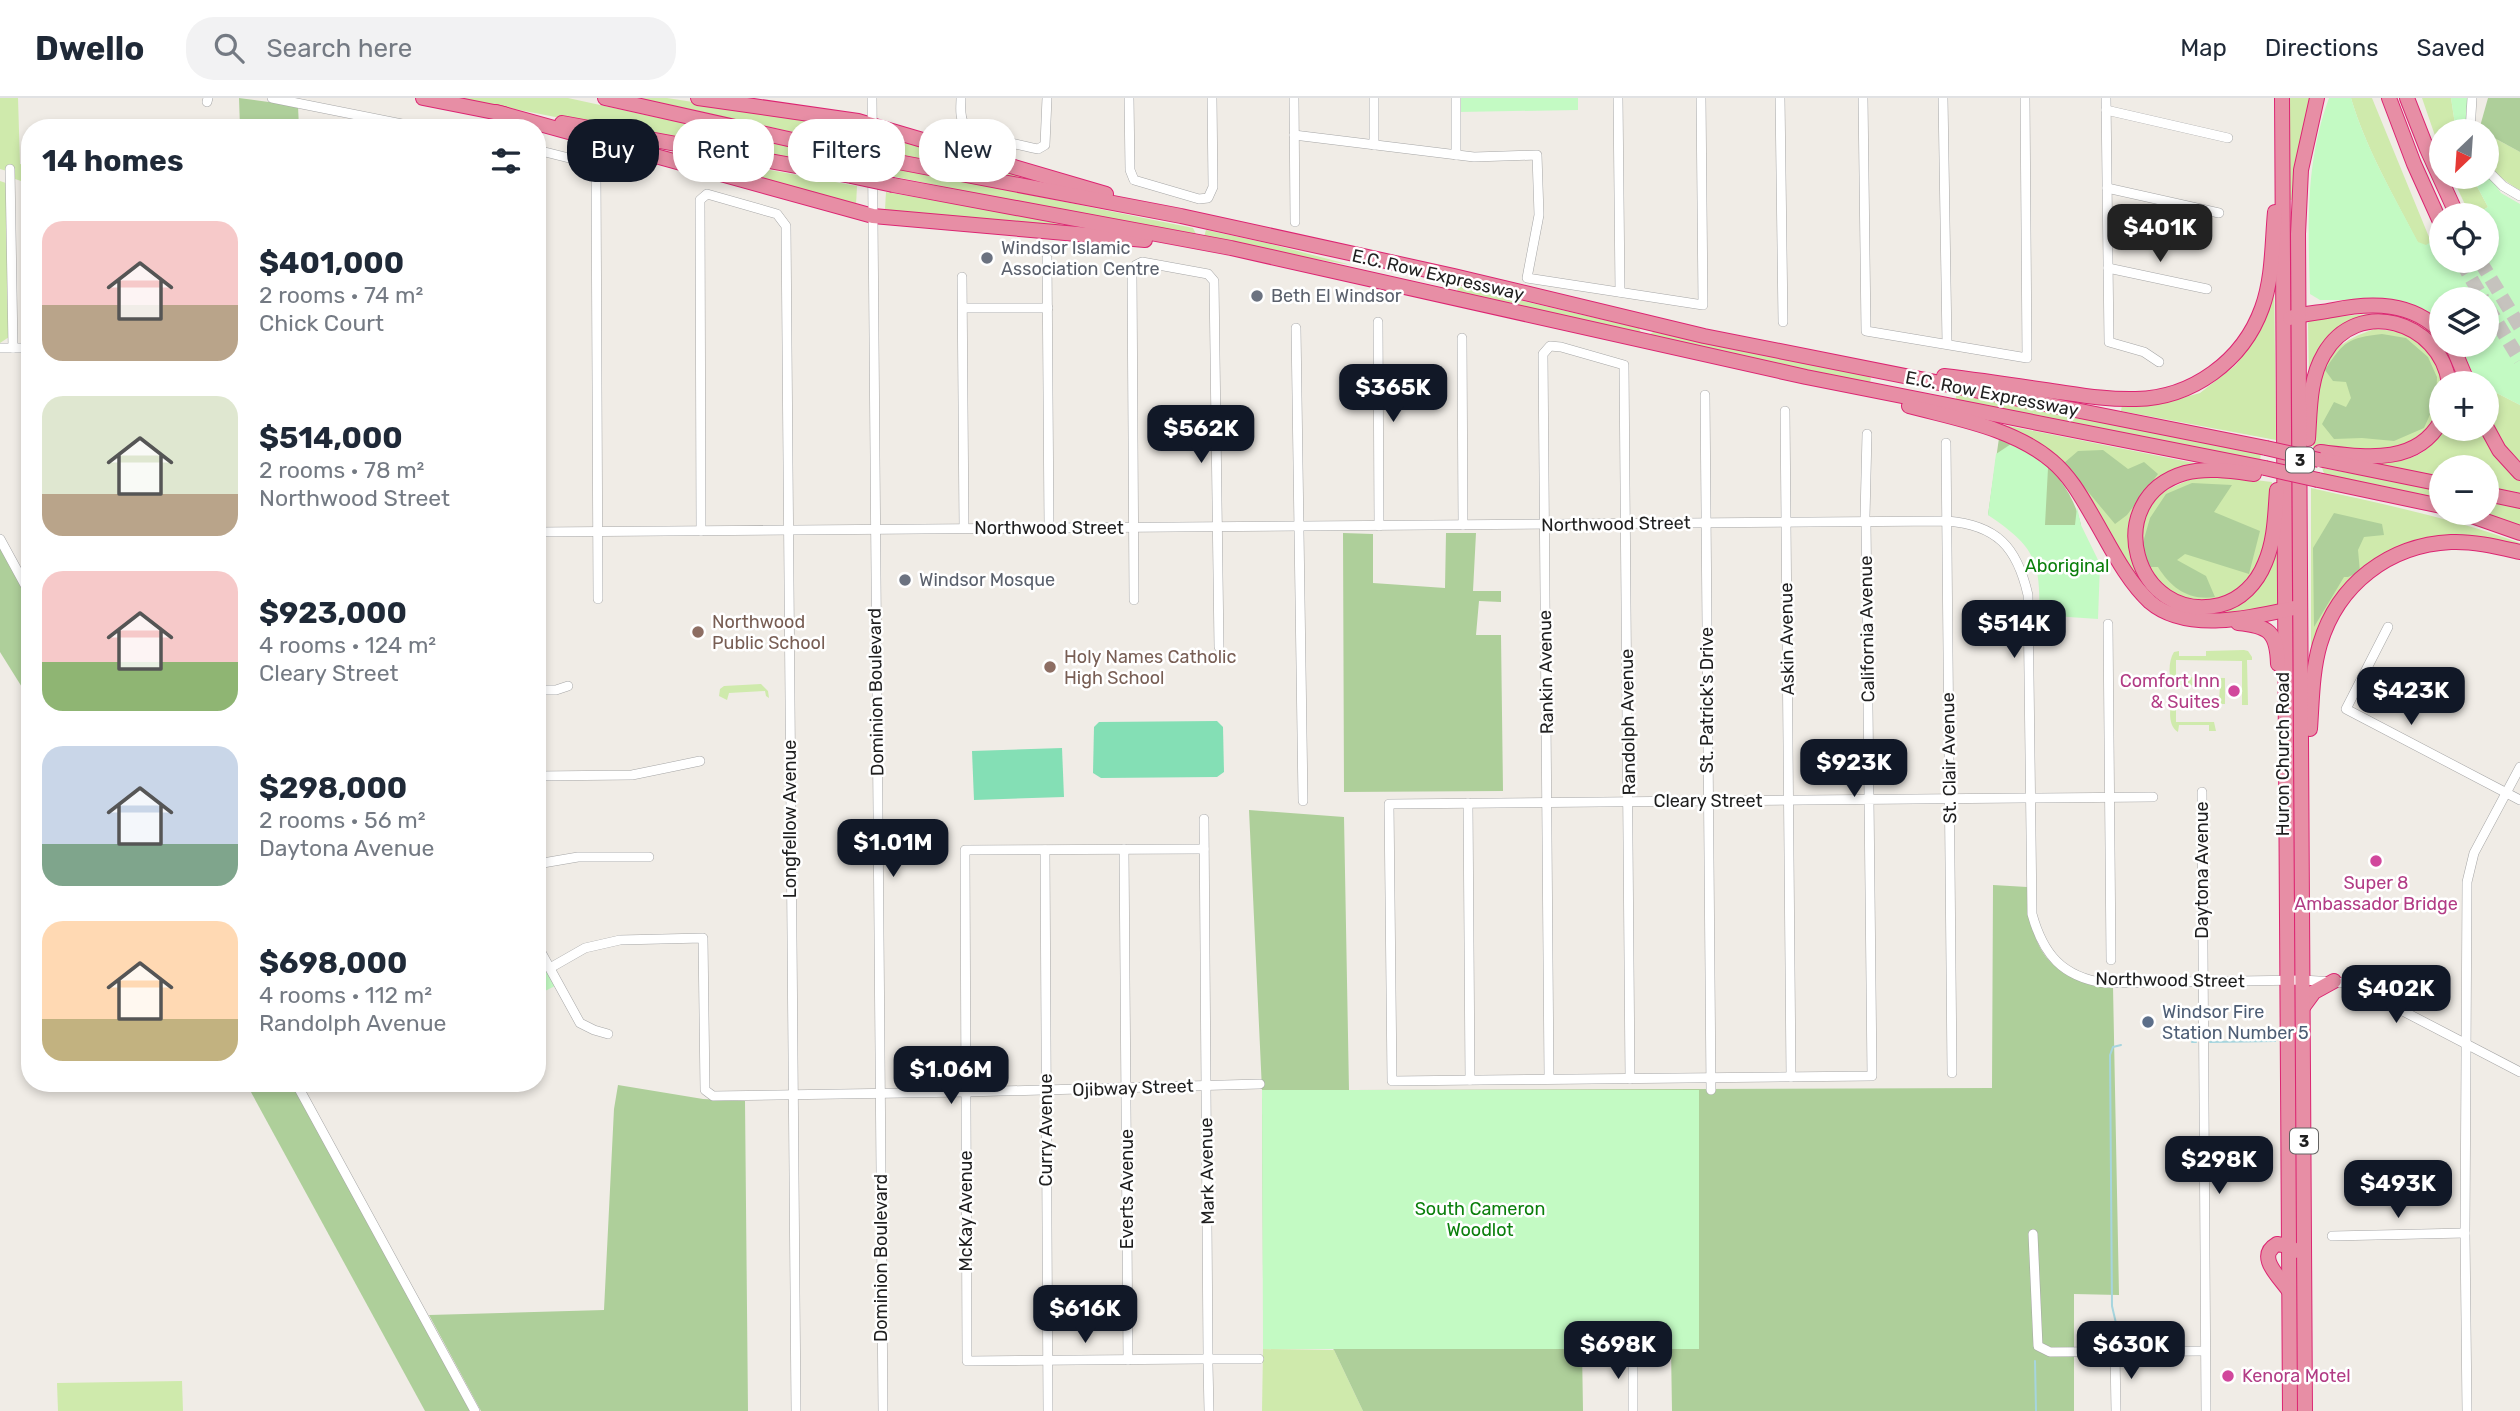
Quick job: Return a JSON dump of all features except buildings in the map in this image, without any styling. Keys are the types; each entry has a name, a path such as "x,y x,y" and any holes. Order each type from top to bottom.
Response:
{"highway":[{"name":"E.C. Row Expressway","path":"423,98 535,119"},
{"name":"E.C. Row Expressway","path":"605,98 851,153 1181,216 1454,276 1704,336 2266,448 2286,446 2320,456"},
{"path":"698,98 839,119"},
{"name":"Huron Church Road","path":"2282,98 2290,1411"},
{"name":"Huron Church Road","path":"2305,1411 2299,287 2300,178 2317,98"},
{"path":"2389,98 2432,203"},
{"path":"2407,98 2451,203"},
{"path":"496,112 522,119"},
{"name":"E.C. Row Expressway","path":"546,121 1231,248 1806,377 2429,503"},
{"path":"546,126 873,215 1231,248"},
{"path":"905,134 1181,216"},
{"path":"1835,363 1879,366 2109,399 2155,398 2180,391 2206,379 2228,361 2245,341 2257,320 2268,282 2275,206 2283,173"},
{"path":"2299,287 2302,296 2313,305 2345,307"},
{"path":"2284,320 2345,307 2380,305 2406,310 2429,321"},
{"path":"2300,496 2316,372 2323,355 2341,334 2360,325 2375,322 2390,322 2408,327 2434,347 2446,371"},
{"path":"1806,377 1989,428 2032,447 2054,463 2071,481 2133,582 2149,601 2176,617 2256,624 2272,635 2277,652 2279,691 2286,715"},
{"path":"2320,456 2375,457 2400,454 2429,437"},
{"path":"2494,441 2520,473"},
{"path":"2265,471 2200,470 2167,481 2151,494 2137,521 2135,540 2138,560 2154,586 2178,602 2205,607 2232,600 2256,581 2266,563 2272,540 2278,479 2286,446"},
{"path":"2320,456 2429,481"},
{"path":"2499,497 2520,501"},
{"path":"2497,525 2520,533"},
{"path":"2302,779 2319,646 2335,609 2354,584 2385,559 2423,546 2467,542 2520,552"},
{"path":"2216,621 2301,606"},
{"path":"2303,1007 2314,992 2334,981"},
{"path":"2289,1292 2269,1266 2269,1252 2274,1246 2289,1246 2300,1257 2304,1275"}],"street":[{"path":"272,98 378,119"},
{"name":"Dominion Boulevard","path":"872,98 872,119"},
{"path":"961,98 961,118 974,132 1038,149 1045,145 1047,137 1047,98"},
{"path":"1129,98 1130,170 1134,180 1199,199 1208,198 1213,187 1212,98"},
{"path":"1294,98 1295,222"},
{"path":"1374,98 1374,145"},
{"path":"1456,98 1456,155"},
{"path":"1618,98 1620,292"},
{"path":"1294,135 1486,158 1537,155 1539,215 1527,278 1703,305 1700,98"},
{"path":"1780,98 1783,321"},
{"path":"1863,98 1866,331 2027,358 2025,98"},
{"path":"1943,98 1947,344"},
{"path":"2106,98 2109,342 2144,352 2159,362"},
{"path":"2471,119 2472,98"},
{"path":"2106,110 2228,138"},
{"path":"546,152 593,164 596,170 598,599"},
{"path":"10,169 13,348"},
{"name":"Dominion Boulevard","path":"873,182 883,1411"},
{"path":"2499,182 2520,197"},
{"path":"2107,188 2219,213"},
{"name":"Longfellow Avenue","path":"701,531 699,200 707,194 715,194 778,214 786,226 796,1411"},
{"path":"1047,258 1049,527"},
{"path":"1135,600 1132,272 1136,265 1142,262 1208,274 1214,281 1219,647"},
{"path":"2108,268 2207,289"},
{"path":"962,277 964,528"},
{"path":"962,308 1048,308"},
{"path":"1378,322 1379,526"},
{"path":"1296,328 1303,801"},
{"path":"1462,338 1462,525"},
{"name":"Rankin Avenue","path":"1549,1078 1543,354 1550,346 1561,346 1624,365"},
{"path":"0,348 21,348"},
{"name":"Randolph Avenue","path":"1624,365 1630,1079"},
{"name":"St. Patrick's Drive","path":"1705,395 1711,1090"},
{"name":"Askin Avenue","path":"1785,411 1791,1077"},
{"name":"California Avenue","path":"1791,1077 1872,1076 1867,434"},
{"name":"St. Clair Avenue","path":"1946,443 1952,1073"},
{"name":"Northwood Street","path":"546,533 1947,521 1978,526 1993,534 2010,549 2022,569 2028,595 2032,914 2037,932 2050,955 2067,970 2090,981 2105,983 2288,980 2349,983 2520,1072"},
{"path":"0,539 21,578"},
{"path":"2108,624 2111,960"},
{"path":"2388,626 2346,709 2520,800"},
{"path":"546,690 568,687"},
{"path":"546,776 632,775 700,761"},
{"path":"2467,1411 2467,882 2474,852 2520,767"},
{"name":"Daytona Avenue","path":"2202,792 2206,1411"},
{"name":"Cleary Street","path":"1470,1080 1392,1081 1389,804 2154,797"},
{"path":"1468,803 1470,1080 1791,1077"},
{"name":"Mark Avenue","path":"1204,819 1209,1411"},
{"name":"Everts Avenue","path":"1124,849 1128,1360"},
{"path":"1045,850 1204,849"},
{"name":"McKay Avenue","path":"1045,850 965,850 967,1361 1048,1361"},
{"name":"Curry Avenue","path":"1045,850 1048,1411"},
{"path":"546,862 578,857 649,857"},
{"name":"Ojibway Street","path":"550,968 585,948 620,940 704,938 705,1090 713,1096 966,1093 1260,1084"},
{"path":"546,961 580,1023 608,1034"},
{"path":"301,1092 475,1411"},
{"path":"2332,1236 2465,1233"},
{"path":"2033,1234 2038,1346 2050,1352 2206,1351"},
{"path":"1633,1352 1633,1411"},
{"path":"2115,1352 2116,1411"},
{"path":"1048,1361 1259,1359"}],"green space":[{"path":"0,98 18,98 21,181 15,179 14,166 8,166 7,171 0,169"},
{"path":"239,98 298,106 299,119 240,119"},
{"path":"459,98 568,98 673,121 673,139 659,136 659,119 567,119"},
{"path":"639,98 667,98 804,119 788,119 788,131 774,128 774,119 734,119"},
{"path":"1459,98 1578,98 1578,110 1459,112"},
{"path":"2290,98 2312,98 2293,200 2290,200"},
{"path":"2329,98 2351,98 2372,154 2390,190 2418,242 2426,245 2429,243 2429,273 2499,273 2499,203 2486,203 2478,189 2498,189 2520,204 2520,405 2499,394 2499,371 2472,371 2465,357 2499,357 2499,287 2429,287 2429,321 2374,300 2320,300 2310,294 2310,195 2321,122"},
{"path":"2351,98 2372,98 2429,237 2426,246 2418,243 2381,172"},
{"path":"2422,98 2451,98 2454,119 2429,119"},
{"path":"2451,98 2469,98 2466,119 2454,119"},
{"path":"2488,98 2520,98 2520,152 2499,141 2499,119 2482,119"},
{"path":"905,140 919,144 919,160 905,157"},
{"path":"2499,141 2520,152 2520,190 2500,177"},
{"path":"774,143 788,146 788,158 774,155"},
{"path":"659,150 673,152 673,156 659,152"},
{"path":"905,169 919,172 919,182 905,179"},
{"path":"774,171 788,173 788,182 835,182 857,186 856,205 771,182 774,182"},
{"path":"1016,174 1071,191 1016,180"},
{"path":"0,181 6,183 9,337 0,343"},
{"path":"921,182 967,182 1193,228 1196,234 1191,237"},
{"path":"2458,189 2478,189 2486,203 2464,203"},
{"path":"886,192 1077,228 889,210 885,209"},
{"path":"1206,230 1271,244 1351,265 1203,240"},
{"path":"2274,273 2276,440 2121,411 2122,405 2164,403 2200,393 2236,365 2260,330"},
{"path":"1459,286 1639,328 1642,335 1579,323 1457,291"},
{"path":"2380,313 2413,320 2429,329 2429,336 2356,322 2309,382 2308,323 2311,319"},
{"path":"2375,329 2403,333 2421,342 2429,350 2429,357 2434,357 2440,371 2429,371 2429,431 2417,441 2402,448 2384,451 2313,447 2321,374 2338,348"},
{"path":"1655,331 1866,375 1871,378 1870,383 1651,340 1650,334"},
{"path":"2382,334 2406,338 2428,357 2434,371 2429,371 2429,417 2424,428 2394,441 2334,439 2322,424 2334,402 2346,407 2351,398 2346,382 2333,381 2325,370 2342,347 2361,337"},
{"path":"2446,357 2452,357 2458,371 2451,371"},
{"path":"1956,394 2261,453 2260,462 1956,404"},
{"path":"2499,394 2520,405 2520,465 2499,437"},
{"path":"1989,422 2204,465 2142,501 2138,569 2188,610 2214,612 2242,603 2260,587 2278,547 2277,607 2215,618 2172,611 2140,586 2077,483"},
{"path":"1999,438 2031,453 2051,470 2070,496 2081,525 2044,525 1988,515"},
{"path":"2435,441 2492,441 2520,477 2520,494 2499,490 2499,455 2429,455 2429,477 2382,467 2382,462 2410,458"},
{"name":"Aboriginal","path":"2011,444 2035,456 2048,468 2045,525 2075,525 2077,507 2081,525 2100,564 2098,619 2039,615 2038,581 2032,556 2016,536 1988,515 1996,454"},
{"path":"2103,450 2128,469 2144,462 2158,474 2127,515 2115,524 2064,463 2078,451"},
{"path":"2322,468 2429,488 2429,499 2325,476"},
{"path":"2195,477 2229,477 2272,482 2267,541 2259,570 2243,590 2207,604 2171,594 2147,568 2142,530 2148,510 2162,492"},
{"path":"2192,483 2232,485 2214,512 2260,531 2249,574 2185,554 2177,560 2206,576 2215,597 2189,595 2175,587 2158,567 2149,567 2142,546 2150,518 2166,494"},
{"path":"2311,488 2429,515 2429,525 2465,525 2520,543 2520,550 2439,538 2348,587 2311,673"},
{"path":"2499,502 2520,506 2520,528 2499,520"},
{"path":"2334,513 2382,524 2384,535 2364,537 2358,550 2360,572 2344,577 2314,627 2313,548"},
{"path":"1343,533 1373,534 1373,583 1445,588 1446,533 1476,533 1473,591 1501,591 1501,602 1479,601 1476,635 1501,635 1503,791 1344,792"},
{"path":"0,548 21,586 21,686 0,652"},
{"path":"2244,650 2252,657 2252,660 2247,660 2248,705 2242,705 2242,661 2176,660 2176,677 2225,678 2225,704 2176,704 2176,722 2214,722 2216,731 2209,731 2209,725 2179,725 2178,732 2172,726 2170,717 2173,698 2180,697 2180,701 2219,701 2220,686 2180,685 2179,690 2174,688 2170,670 2174,652 2179,651 2179,656 2206,656 2206,651"},
{"path":"761,684 768,691 769,698 765,691 729,693 727,700 719,696 720,689 724,686"},
{"path":"1217,721 1223,727 1224,772 1217,777 1101,778 1093,773 1094,727 1099,722"},
{"path":"1062,748 1064,797 974,800 972,751"},
{"path":"1249,810 1344,817 1349,1090 1992,1088 1993,885 2027,887 2033,929 2043,953 2051,963 2081,980 2113,986 2119,1295 2074,1294 2074,1411 1672,1411 1671,1349 1582,1349 1583,1411 1363,1411 1334,1350 1263,1278 1262,1090"},
{"path":"546,970 555,986 546,990"},
{"path":"618,1085 703,1099 745,1101 748,1411 481,1411 429,1315 604,1310 614,1109"},
{"name":"South Cameron Woodlot","path":"1262,1090 1699,1090 1699,1349 1263,1349"},
{"path":"251,1092 297,1092 470,1411 425,1411"},
{"path":"1263,1349 1334,1350 1363,1411 1262,1411"},
{"path":"182,1381 183,1411 58,1411 57,1383"}],"waterway":[{"path":"2210,1042 2275,1041"},
{"path":"2118,1332 2112,1306 2110,1055 2113,1047 2121,1045"},
{"path":"2035,1361 2036,1411"}],"tunnel":[{"path":"2468,273 2476,287"},
{"path":"2487,273 2520,327"},
{"path":"2499,326 2520,360"}],"place":[{"name":"Windsor Islamic Association Centre","path":"987,258"},
{"name":"Beth El Windsor","path":"1257,296"},
{"name":"Windsor Mosque","path":"905,580"},
{"name":"Northwood Public School","path":"698,632"},
{"name":"Holy Names Catholic High School","path":"1050,667"},
{"name":"Comfort Inn & Suites","path":"2234,691"},
{"name":"Super 8 Ambassador Bridge","path":"2376,861"},
{"name":"Windsor Fire Station Number 5","path":"2148,1022"},
{"name":"Kenora Motel","path":"2228,1376"}]}
